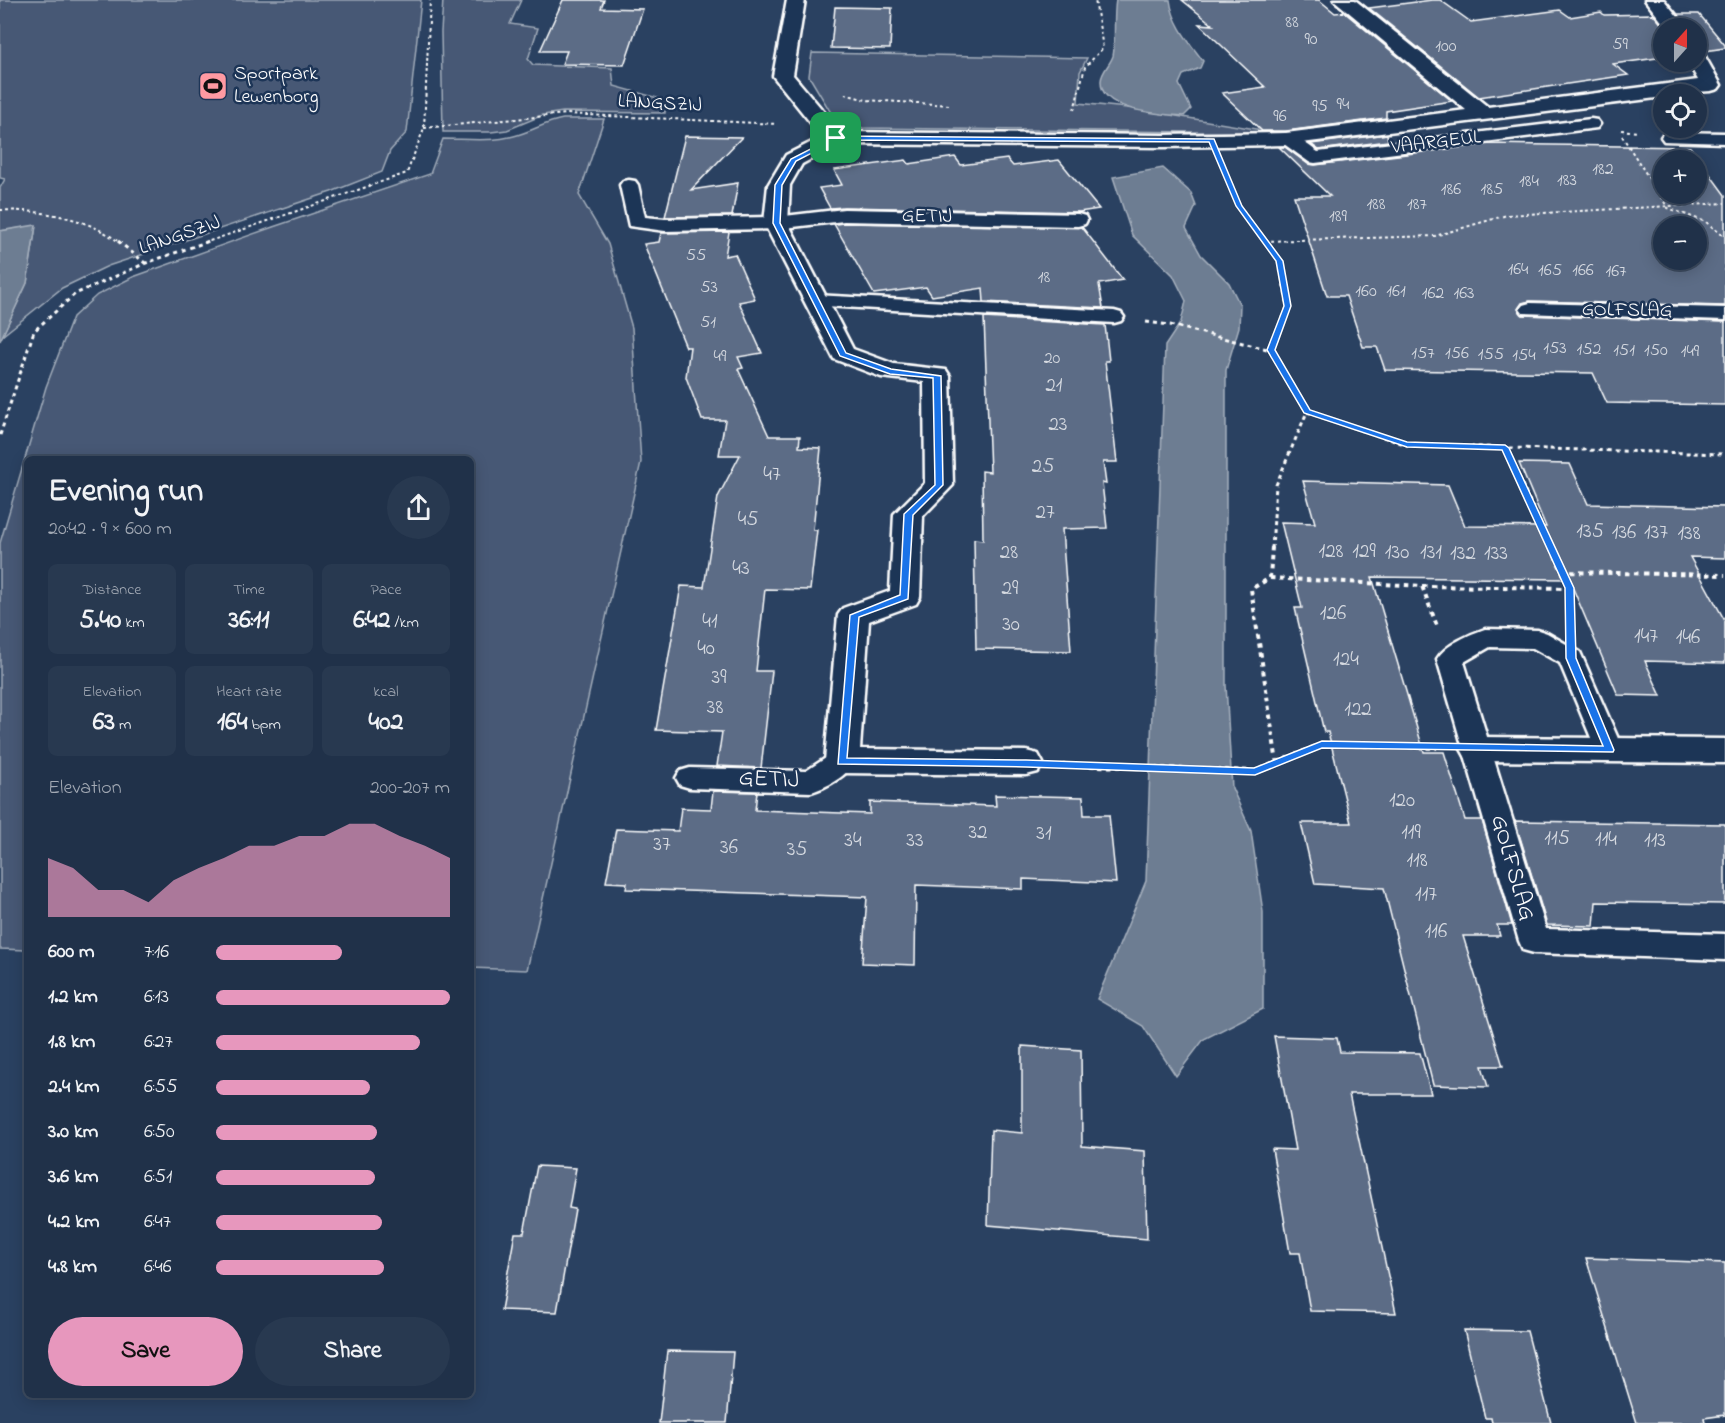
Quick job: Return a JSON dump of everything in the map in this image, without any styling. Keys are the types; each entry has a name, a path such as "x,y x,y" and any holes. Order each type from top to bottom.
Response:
{"street":[{"path":"796,0 783,76 829,132 794,160 779,185 776,223 843,354 890,371 937,376 939,485 909,514 905,597 854,615 842,761 1026,763"},
{"name":"VAARGEUL","path":"1343,0 1484,114"},
{"path":"1654,0 1669,18"},
{"name":"VAARGEUL","path":"829,132 1212,140 1286,139 1718,88 1707,72"},
{"path":"1478,749 1725,751"}],"lane":[{"name":"VAARGEUL","path":"1286,139 1315,158 1591,124"},
{"path":"1707,137 1725,138"},
{"name":"GETIJ","path":"629,185 636,222 665,225 776,223 844,215 1078,220"},
{"path":"815,301 1114,317"},
{"name":"GOLFSLAG","path":"1530,309 1725,314"},
{"path":"1450,659 1485,638 1538,639 1571,658 1610,750"},
{"name":"GOLFSLAG","path":"1450,659 1534,941 1725,947"},
{"name":"GETIJ","path":"690,778 811,782 842,761"}],"path":[{"name":"LANGSZIJ","path":"0,435 34,331 75,294 146,263 406,173 424,128 430,0"},
{"path":"1074,118 1074,103 1084,67 1102,48 1095,0"},
{"path":"844,94 866,100 952,105"},
{"name":"LANGSZIJ","path":"424,128 566,114 829,132"},
{"path":"1653,134 1618,130 1668,208 1706,222 1725,237"},
{"path":"1212,140 1239,206 1279,261 1287,306 1271,350"},
{"path":"1264,241 1435,236 1507,215 1668,208 1704,203 1725,203"},
{"path":"0,210 26,210 57,214 98,228 146,263"},
{"path":"1170,325 1271,350 1306,412 1407,445 1725,454"},
{"path":"1270,578 1276,484 1306,412"},
{"path":"1505,448 1570,588 1571,658"},
{"path":"1562,572 1725,575"},
{"path":"1277,763 1251,589 1270,578 1422,586 1570,588"},
{"path":"1422,586 1450,659"},
{"path":"1026,763 1255,771 1322,744 1478,749"}],"shaded area":[{"name":"Sportpark Lewenborg","path":"0,0 421,0 407,132 390,151 382,172 331,192 108,266 62,288 2,336 27,283 36,226 0,231 0,188 5,179 0,178"},
{"path":"443,0 521,0 510,24 538,28 528,59 533,65 612,68 614,86 665,100 665,113 563,112 543,115 507,130 443,132 441,32"},
{"path":"1116,0 1170,0 1178,25 1203,61 1200,68 1183,75 1179,84 1191,109 1184,116 1148,112 1121,105 1110,99 1103,91 1101,78 1112,59 1114,50"},
{"path":"812,53 1087,58 1080,72 1078,103 1127,108 1281,133 863,128 834,118 809,76"},
{"path":"563,119 604,119 579,195 608,244 632,328 641,462 527,970 474,968 474,456 26,456 46,387 73,317 97,295 133,277 430,174 443,139 505,138"},
{"path":"1163,168 1191,193 1196,206 1186,228 1201,255 1229,283 1240,305 1239,327 1226,370 1226,685 1232,788 1251,831 1263,912 1263,1009 1204,1039 1176,1076 1143,1026 1097,999 1146,881 1165,346 1181,322 1186,301 1173,275 1132,235 1113,177"},
{"path":"36,225 27,283 0,341 0,231"},
{"path":"24,462 24,950 0,949 0,543"}],"building":[{"path":"563,0 604,0 601,8 643,9 624,65 562,64 567,51 540,51"},
{"path":"1182,0 1319,0 1335,13 1344,12 1452,101 1386,111 1386,118 1286,131 1262,131 1222,93 1265,87 1199,24 1213,25"},
{"path":"1440,0 1471,22 1560,10 1570,17 1601,12 1604,15 1653,14 1656,18 1653,18 1653,59 1613,64 1628,75 1479,97 1369,8"},
{"path":"835,7 892,8 890,49 831,48"},
{"path":"1678,14 1699,14 1702,18 1681,18"},
{"path":"1707,24 1725,45 1725,48 1707,51"},
{"path":"1387,134 1388,141 1319,150 1311,144"},
{"path":"685,136 742,137 691,190 738,183 732,216 665,217"},
{"path":"1490,144 1690,147 1692,150 1653,150 1653,204 1707,204 1707,170 1725,195 1725,306 1530,301 1522,303 1518,309 1523,315 1725,322 1725,405 1607,403 1593,373 1385,370 1377,347 1363,347 1346,296 1327,296 1294,196 1330,196 1279,147 1285,147 1308,164"},
{"path":"955,157 961,165 1007,159 1013,166 1059,160 1099,209 1079,212 830,208 819,188 842,185 834,170 906,160 909,164"},
{"path":"834,224 1082,227 1123,280 1099,284 1103,308 984,302 983,288 932,296 926,287 874,294"},
{"path":"729,232 725,256 735,254 755,299 739,302 762,353 738,357 743,368 738,369 769,436 800,436 799,447 821,448 813,530 817,530 810,590 765,589 756,671 772,671 761,768 717,766 722,732 656,730 681,586 704,587 718,497 740,455 719,455 725,420 702,420 686,377 690,347 686,347 644,244 659,242 661,233"},
{"path":"984,318 1105,325 1109,361 1105,361 1117,462 1103,462 1106,484 1102,483 1107,528 1062,529 1071,651 976,649 974,539 983,540 982,471 990,472"},
{"path":"1519,463 1570,464 1588,504 1725,507 1725,558 1690,557 1725,621 1725,663 1645,661 1661,696 1618,695 1569,579 1372,577 1424,752 1444,752 1465,820 1482,820 1512,925 1497,925 1500,936 1463,936 1503,1066 1482,1066 1488,1087 1433,1085 1384,888 1315,884 1301,823 1351,823 1328,732 1324,732 1295,608 1302,608 1281,522 1315,523 1303,481 1448,485 1465,526 1546,527"},
{"path":"713,791 757,792 755,810 870,814 870,802 996,806 995,795 1083,797 1084,815 1109,815 1116,883 1023,879 1023,889 916,885 915,965 862,963 867,897 626,889 627,883 606,882 616,829 678,831 681,808 711,809"},
{"path":"1515,821 1725,824 1725,904 1596,902 1594,926 1547,925"},
{"path":"1274,1036 1337,1038 1340,1052 1420,1053 1431,1094 1349,1094 1396,1313 1310,1311 1300,1253 1290,1253 1272,1149 1295,1150"},
{"path":"1022,1046 1081,1050 1082,1146 1145,1151 1147,1239 988,1225 991,1130 1022,1133"},
{"path":"537,1166 576,1168 569,1208 575,1209 557,1312 501,1310 515,1233 524,1233"},
{"path":"1586,1258 1725,1263 1725,1415 1704,1418 1705,1423 1637,1423"},
{"path":"1464,1330 1527,1331 1551,1423 1492,1423 1491,1418 1485,1418"},
{"path":"667,1351 733,1352 727,1423 659,1423"}],"place":[{"name":"Sportpark Lewenborg","path":"213,86"}],"route":[{"path":"836,138 1212,140 1239,206 1279,261 1287,306 1271,350 1306,412 1407,445 1505,448 1570,588 1571,658 1610,750 1322,744 1255,771 1026,763 842,761 854,615 905,597 909,514 939,485 937,376 890,371 843,354 776,223 779,185 794,160 836,138"}]}
